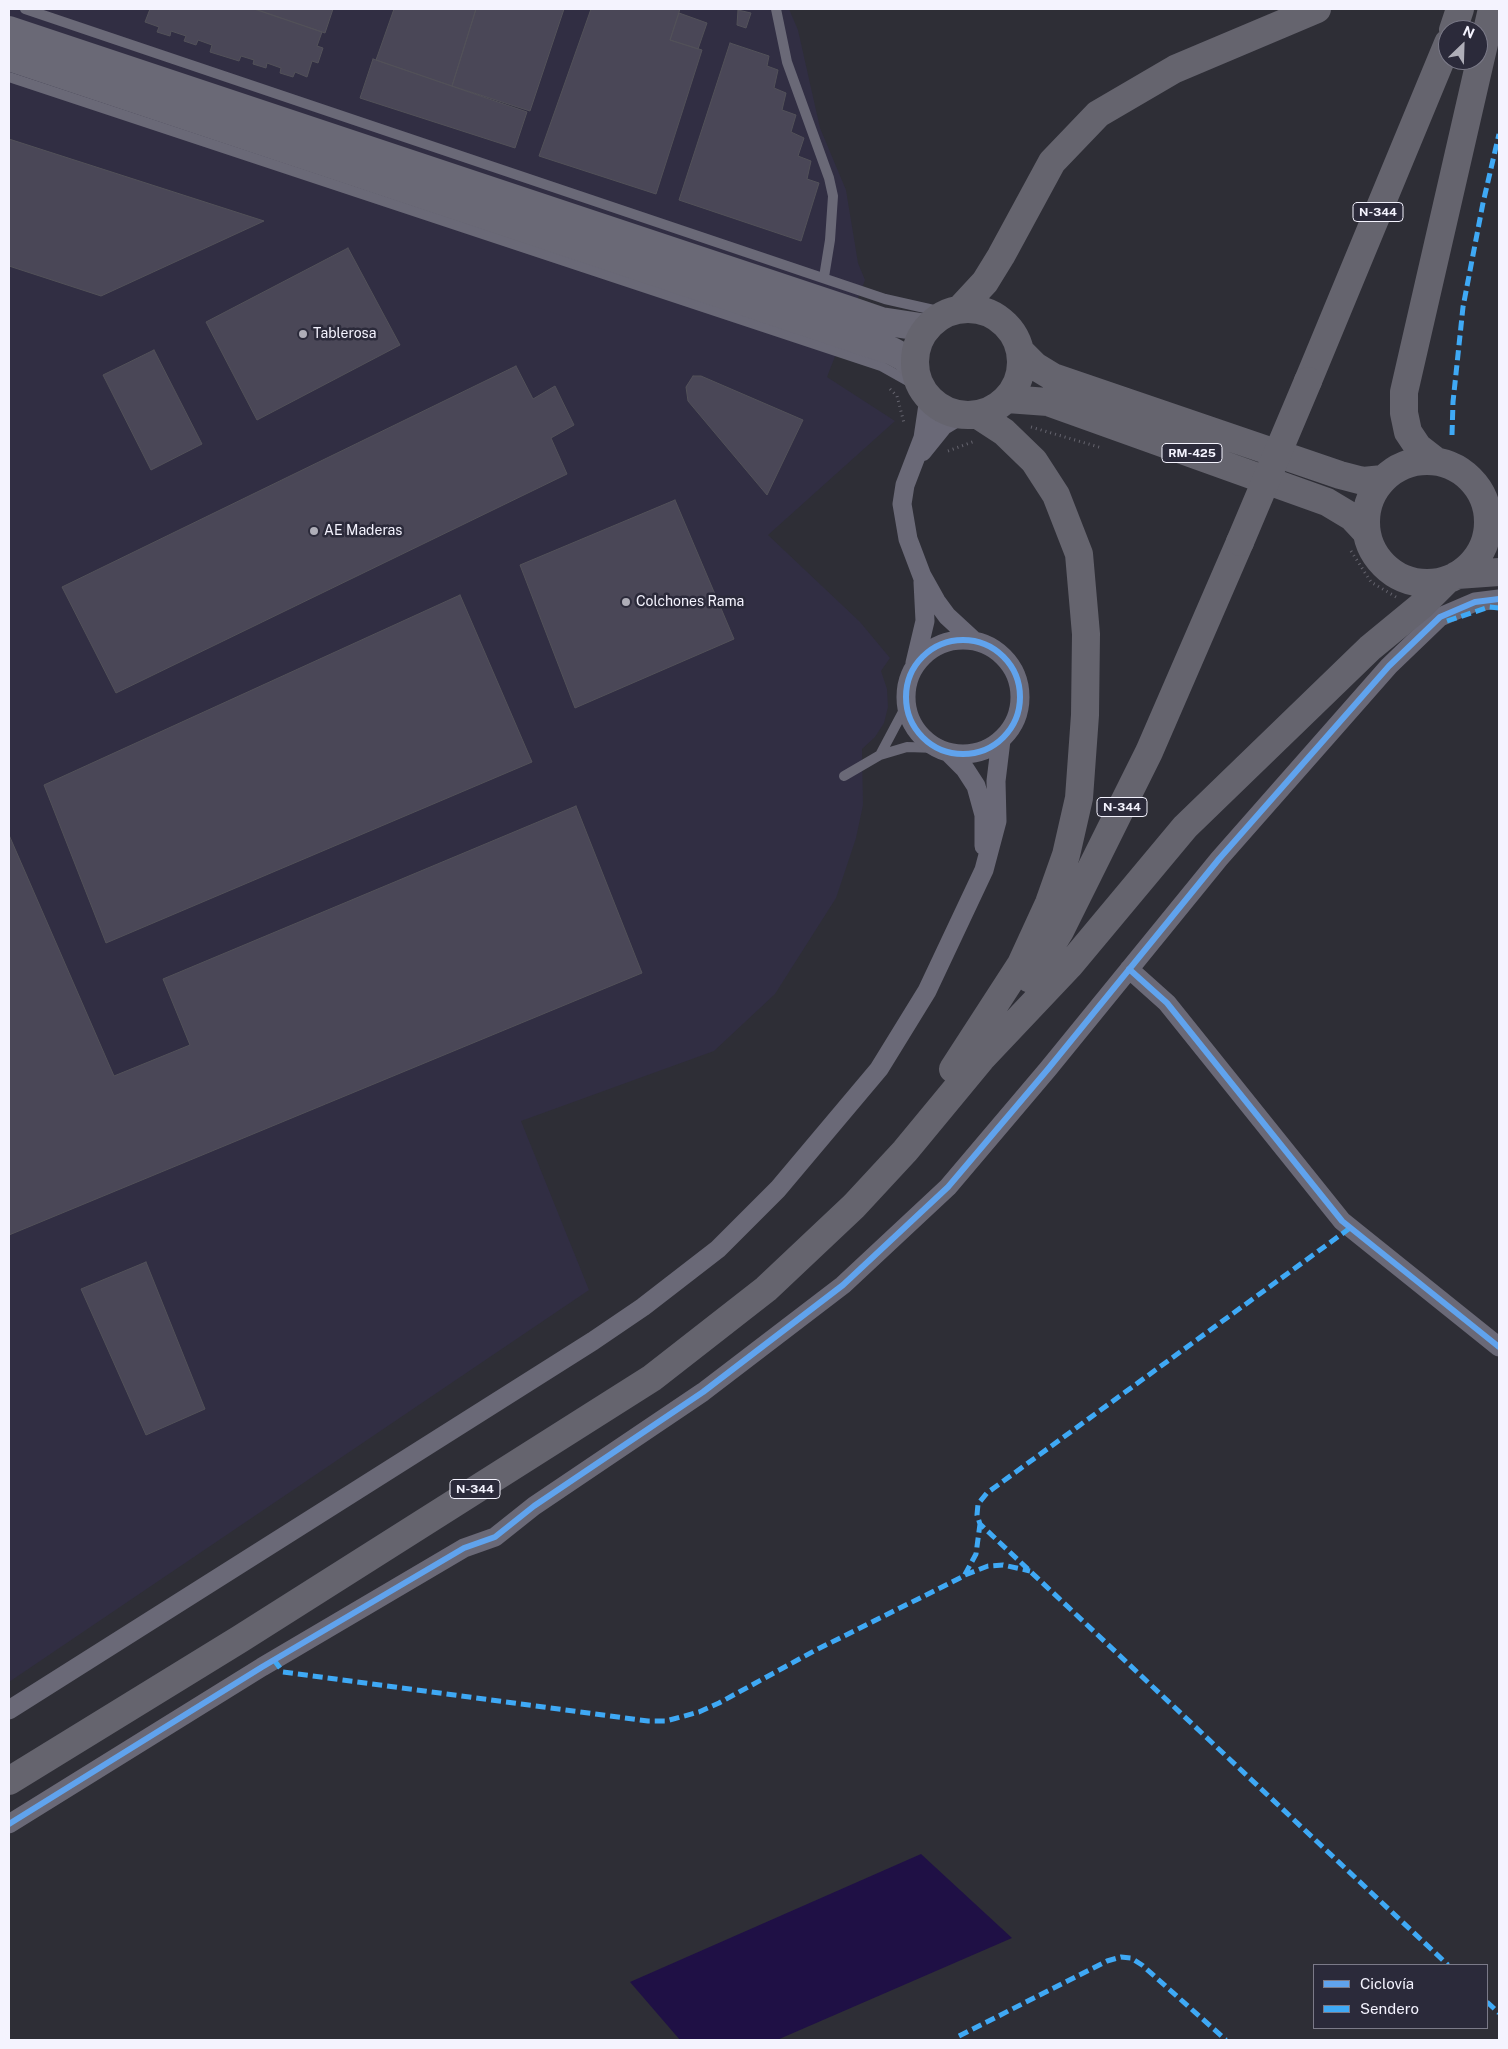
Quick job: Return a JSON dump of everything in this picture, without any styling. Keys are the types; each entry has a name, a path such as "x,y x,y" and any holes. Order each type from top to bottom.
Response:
{"highway":[{"path":"905,1150 922,1116 1021,964 1049,903 1066,855 1079,798 1086,634 1078,554 1056,495 1034,461 1004,432 970,415 944,409 922,385 917,347 944,316 985,282 1052,162 1098,114 1175,69 1317,9"},
{"path":"1436,461 1418,447 1408,432 1404,413 1404,392 1492,9"},
{"name":"N-344","path":"9,1781 248,1633 652,1378 781,1276 854,1206 905,1150 981,1059 1060,931 1149,752 1308,381 1438,67"},
{"path":"944,316 977,309 993,314 1006,324 1016,338 1022,353 1022,370 1017,386 1007,399 994,409 970,415"},
{"name":"RM-425","path":"1022,353 1035,366 1062,380 1340,476 1363,481 1383,479"},
{"name":"RM-425","path":"1007,399 1048,402 1327,502 1352,516 1366,532"},
{"path":"981,1059 1069,966 1185,827 1370,648 1452,578 1470,566 1480,552 1487,536 1488,519 1492,508 1466,475 1452,466 1436,461 1417,461 1398,467 1383,479 1372,495 1366,513 1366,532 1372,549 1382,563 1396,574 1412,582 1430,583 1452,578 1499,572"}],"main road":[{"path":"9,30 866,316 909,326 944,316"},
{"path":"9,57 892,351 905,358 922,385"}],"street":[{"path":"922,385 923,438 905,485 902,504 908,538 922,576 947,616 973,640"},
{"path":"915,462 944,426 970,415"},
{"path":"915,665 925,622 922,576"},
{"path":"9,1824 262,1667 414,1577 464,1548 495,1537 534,1506 703,1392 836,1291 948,1187 1048,1069 1219,859 1384,673 1426,629 1440,617 1463,605 1482,600 1499,599"},
{"path":"943,751 967,754 985,750 1001,740 1012,726 1019,709 1020,690 1015,673 1005,657 990,646 973,640 956,640 940,644 926,652 915,665 908,678 905,692 906,706 912,724 922,738 943,751 964,769 976,786 984,815 984,870"},
{"path":"9,1710 593,1341 643,1307 718,1249 778,1189 878,1068 927,991 984,870 998,821 996,781 1001,740"},
{"path":"1129,969 1166,1003 1342,1221 1499,1347"}],"lane":[{"path":"25,9 885,299 944,316"},
{"path":"776,9 787,62 829,178 833,196 830,240 824,277"},
{"path":"9,77 881,366 922,385"},
{"path":"880,755 906,706"},
{"path":"844,776 880,755 907,747 943,751"}],"path":[{"path":"887,386 897,396 904,418 904,427"},
{"path":"942,456 955,448 1004,432"}],"shaded area":[{"path":"9,9 789,9 798,30 820,128 846,190 858,263 865,280 827,377 895,421 768,535 860,622 890,658 881,671 887,689 888,707 884,723 875,737 862,749 863,805 856,838 836,898 775,994 714,1051 521,1121 589,1290 9,1682"},
{"path":"921,1854 1012,1938 777,2040 680,2040 630,1982"}],"building":[{"path":"150,9 254,9 322,32 317,46 323,48 318,63 312,61 307,77 295,72 293,77 280,73 281,68 267,63 266,68 253,64 254,60 241,56 239,61 210,52 212,45 198,40 196,45 184,41 186,36 171,31 170,36 157,32 159,27 145,22"},
{"path":"255,9 333,9 325,33"},
{"path":"394,9 476,9 452,86 376,60"},
{"path":"476,9 564,9 530,111 452,86"},
{"path":"591,9 680,9 670,40 702,50 656,194 539,156"},
{"path":"738,10 751,13 746,28 737,25"},
{"path":"679,13 707,23 698,49 670,40"},
{"path":"730,43 769,56 767,66 778,70 774,88 786,93 782,110 796,115 791,132 804,138 798,156 811,161 807,179 819,183 801,241 679,200"},
{"path":"373,59 527,112 515,148 360,98"},
{"path":"9,139 264,221 101,296 9,266"},
{"name":"Tablerosa","path":"348,248 400,345 257,420 206,322"},
{"path":"154,350 202,444 151,470 103,375"},
{"name":"AE Maderas","path":"516,366 533,399 555,386 574,425 551,438 567,474 116,693 62,587"},
{"path":"693,376 701,376 803,420 767,495 688,401 686,387"},
{"name":"Colchones Rama","path":"675,500 734,639 575,708 520,565"},
{"path":"460,595 532,762 106,943 44,785"},
{"path":"576,806 642,973 9,1235 9,835 114,1076 190,1045 163,979"},
{"path":"146,1262 205,1409 146,1435 81,1289"}],"marked path":[{"path":"1452,435 1453,402 1463,307 1483,203 1499,134"},
{"path":"1447,621 1489,607 1499,608"},
{"path":"1350,1228 987,1493 978,1504 977,1515 980,1524 1447,1964"},
{"path":"274,1660 283,1672 648,1721 666,1721 699,1712 719,1703 814,1651 964,1576 976,1554 980,1524"},
{"path":"965,1575 988,1566 1003,1565 1030,1571"},
{"path":"959,2036 1107,1961 1121,1957 1131,1958 1142,1965 1226,2040"},
{"path":"1488,2003 1499,2013"}],"cycle path":[{"path":"9,1824 262,1667 464,1548 495,1537 534,1506 703,1392 843,1285 948,1187 1048,1069 1219,859 1389,666 1440,617 1475,602 1499,599"},
{"path":"963,640 985,644 995,649 1011,665 1016,675 1020,697 1016,719 1011,729 995,745 985,750 963,754 941,750 931,745 915,729 910,719 906,697 910,675 915,665 931,649 941,644 963,640"},
{"path":"1129,969 1167,1003 1342,1221 1499,1347"}],"place":[{"name":"Tablerosa","path":"303,334"},
{"name":"AE Maderas","path":"314,531"},
{"name":"Colchones Rama","path":"626,602"}]}
